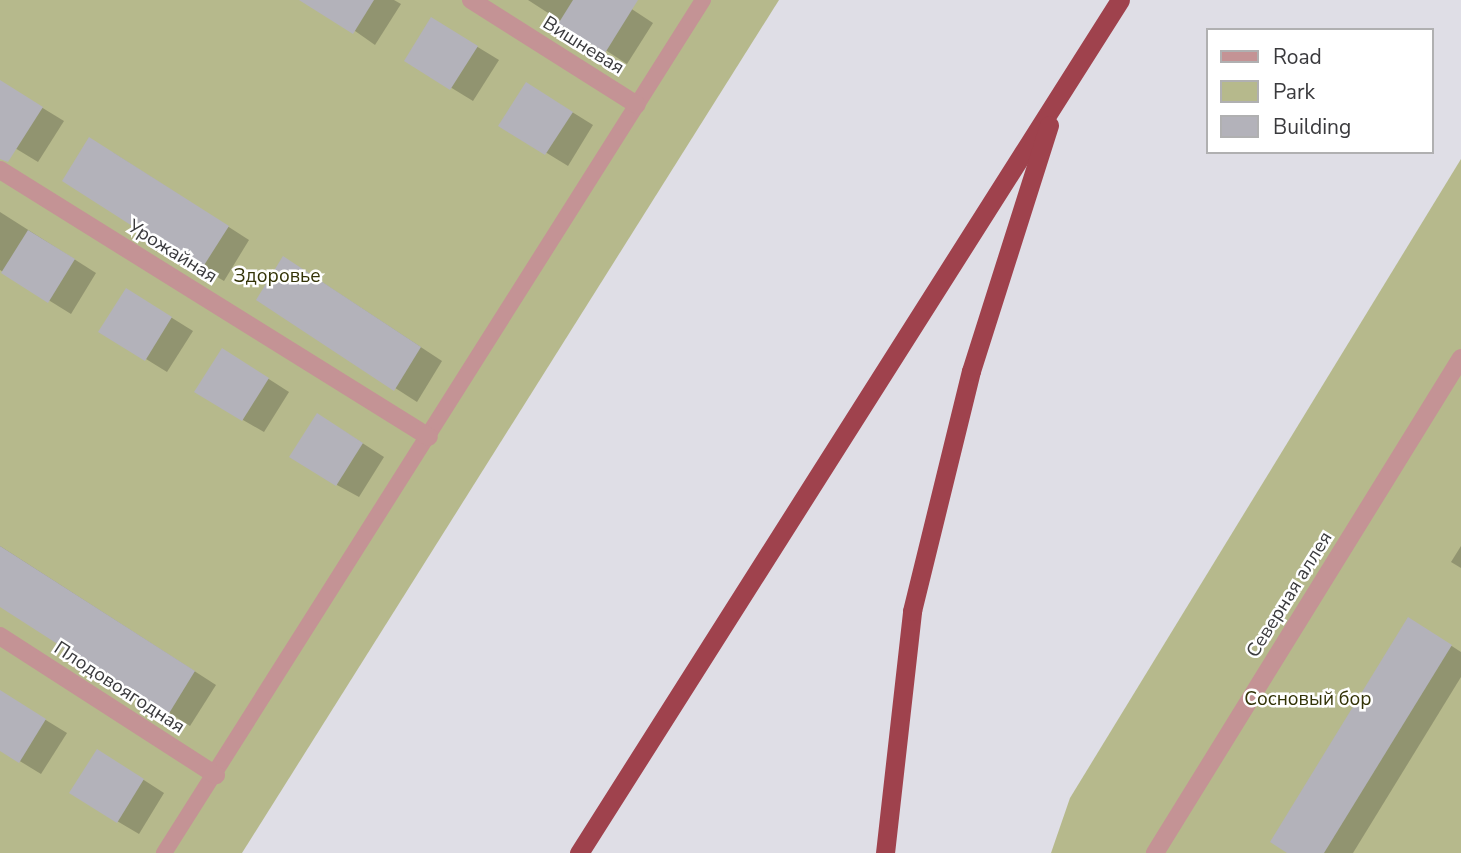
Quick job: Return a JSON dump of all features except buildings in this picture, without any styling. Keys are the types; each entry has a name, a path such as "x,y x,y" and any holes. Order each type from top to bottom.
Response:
{"highway":[{"path":"579,853 1120,0"},
{"path":"885,853 912,611 971,372 1056,101"}],"street":[{"name":"Вишневая","path":"471,0 637,105"},
{"name":"Урожайная","path":"0,170 429,436"},
{"name":"Северная аллея","path":"1155,853 1461,358"},
{"name":"Плодовоягодная","path":"0,636 216,775"}],"lane":[{"path":"164,853 216,775 703,0"}],"green space":[{"name":"Здоровье","path":"0,0 779,0 242,853 0,853"},
{"name":"Сосновый бор","path":"1461,159 1461,853 1051,853 1070,798"}]}
